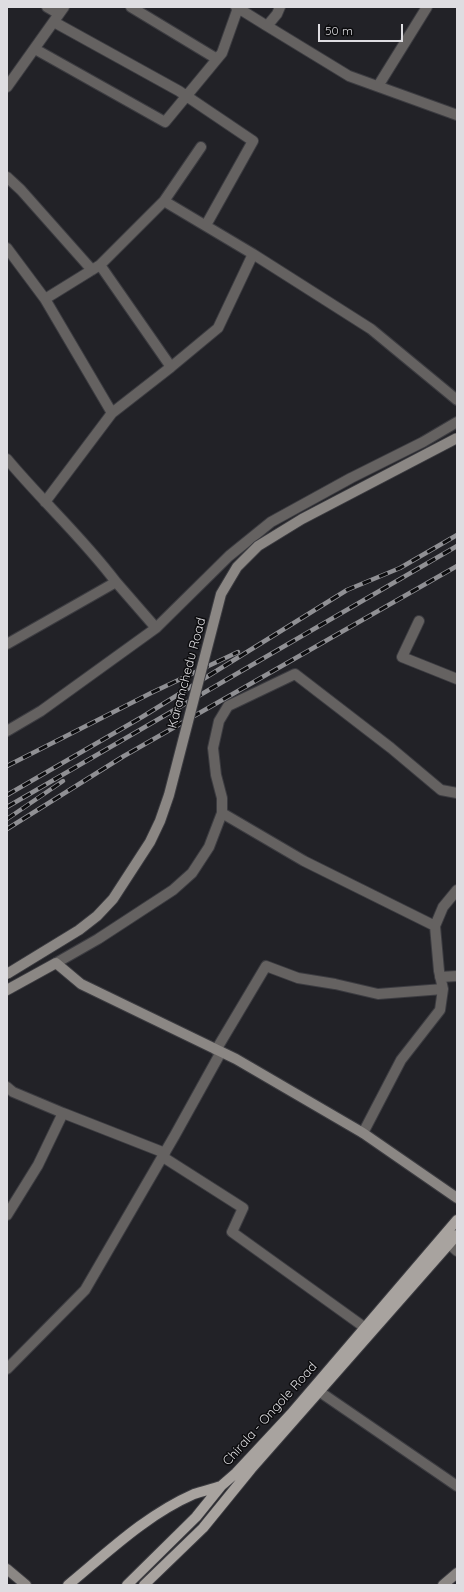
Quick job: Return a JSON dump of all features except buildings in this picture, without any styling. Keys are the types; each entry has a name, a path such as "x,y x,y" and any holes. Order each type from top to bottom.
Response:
{"main road":[{"name":"Chirala - Ongole Road","path":"68,1585 140,1525 165,1509 195,1494 221,1486 236,1473 291,1414 457,1220"},
{"path":"144,1585 203,1528 251,1469 457,1235"},
{"path":"127,1585 196,1517 221,1486"}],"street":[{"path":"47,7 186,95 253,141 206,225"},
{"path":"131,7 217,60"},
{"path":"267,26 277,14 280,7"},
{"path":"378,86 427,7"},
{"path":"35,49 165,122 222,53 237,8 349,76 457,115"},
{"path":"7,87 59,14"},
{"path":"45,299 96,267 164,201 201,147"},
{"path":"7,178 21,190 96,267 171,368"},
{"path":"164,201 253,254 371,329 457,400"},
{"path":"7,248 45,299 112,413"},
{"path":"45,502 112,413 171,368 218,328 253,254"},
{"path":"7,731 41,712 156,628 230,556 271,522 457,422"},
{"name":"Karamchedu Road","path":"7,974 79,930 97,916 112,899 150,842 160,821 169,795 221,594 236,567 258,546 302,519 457,438"},
{"path":"7,459 30,487 97,556 116,582 156,628"},
{"path":"7,644 116,582"},
{"path":"418,621 402,657 457,679"},
{"path":"7,990 98,939 173,890 192,873 209,847 222,813 222,798 216,775 213,748 220,721 228,706 295,674 391,748 441,790 457,793"},
{"path":"222,813 304,861 435,926"},
{"path":"362,1133 402,1060 440,1010 443,989 440,977 435,926 443,907 457,890"},
{"path":"56,962 81,984 218,1051 362,1133 457,1198"},
{"path":"7,1369 85,1290 164,1155 218,1051 266,966 298,978 335,984 378,994 443,989"},
{"path":"440,977 457,976"},
{"path":"9,1093 63,1113 164,1155 243,1208 232,1232 364,1327"},
{"path":"7,1215 38,1165 63,1113"},
{"path":"449,1244 457,1251"},
{"path":"320,1392 457,1486"},
{"path":"7,1569 26,1585"},
{"path":"443,1585 457,1573"}],"railway":[{"path":"7,795 142,717 347,590 400,568 457,535"},
{"path":"7,807 457,546"},
{"path":"7,829 124,756 457,566"},
{"path":"7,766 151,693 238,652"},
{"path":"7,819 63,781"}]}
